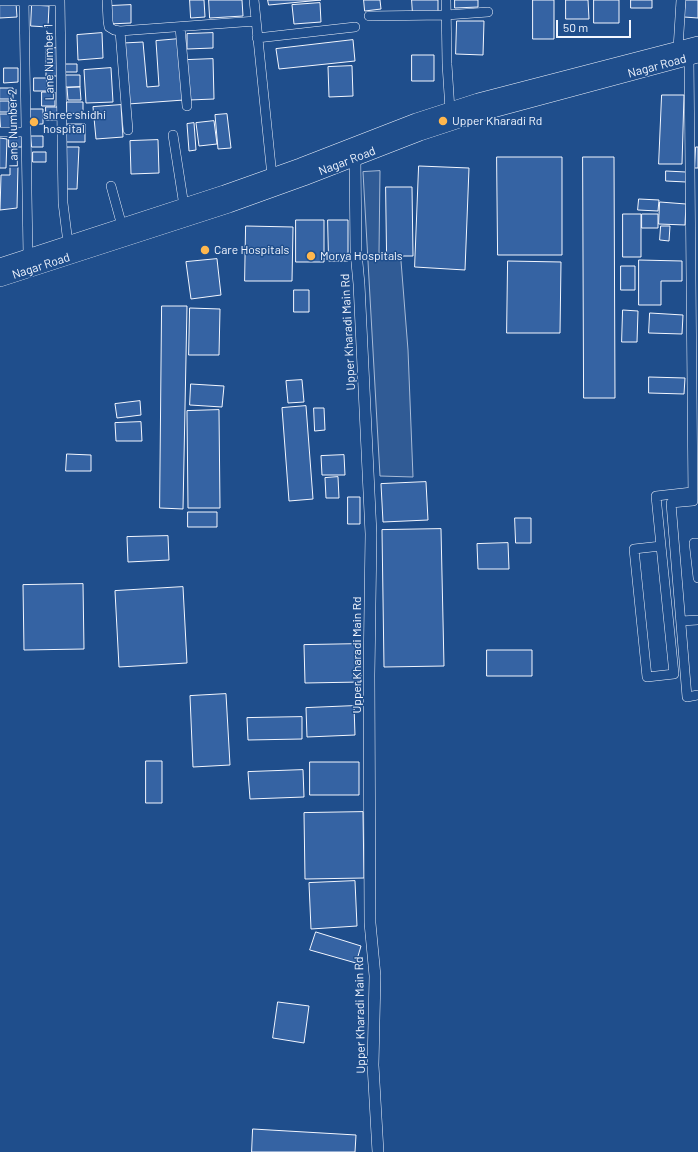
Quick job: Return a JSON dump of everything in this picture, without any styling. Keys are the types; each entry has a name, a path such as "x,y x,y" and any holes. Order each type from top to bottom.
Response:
{"highway":[{"name":"Nagar Road","path":"0,279 229,205 420,133 478,114 688,54 698,44"},
{"name":"Nagar Road","path":"0,266 272,176 416,121 450,110 478,102 688,54"}],"street":[{"path":"0,1 60,0"},
{"name":"Lane Number 1","path":"60,0 63,203 68,243"},
{"path":"108,0 109,27 120,31 256,21"},
{"path":"254,0 272,176"},
{"path":"446,0 450,110"},
{"path":"681,0 688,54 693,501 671,503 687,697 698,696"},
{"name":"Lane Number 2","path":"24,1 28,256"},
{"path":"369,16 446,15 488,12"},
{"path":"180,27 187,106"},
{"path":"257,38 355,27"},
{"path":"120,31 128,130"},
{"path":"0,132 25,132"},
{"path":"173,135 184,206"},
{"name":"Upper Kharadi Main Rd","path":"355,158 356,252 359,284 371,534 369,668 370,924 375,976 373,1065 378,1152"},
{"path":"111,186 122,226"},
{"path":"661,546 634,549 647,677 674,674 656,496 692,492"},
{"path":"698,543 694,543 698,578"},
{"path":"681,621 698,620"}],"shaded area":[{"path":"380,171 379,253 401,261 408,350 413,477 380,476 363,172"}],"building":[{"path":"190,0 204,0 205,17 191,18"},
{"path":"209,0 242,0 243,16 210,18"},
{"path":"268,0 321,0 269,5"},
{"path":"364,0 380,0 381,9 365,11"},
{"path":"412,0 438,0 438,14 413,15"},
{"path":"455,0 478,0 478,7 455,8"},
{"path":"533,0 554,0 554,39 533,39"},
{"path":"566,0 588,0 589,19 566,19"},
{"path":"594,0 619,0 619,23 594,23"},
{"path":"631,0 652,0 652,8 631,8"},
{"path":"686,0 698,0 698,18 684,17"},
{"path":"0,3 16,3 17,17 0,18"},
{"path":"320,3 321,22 294,24 292,5"},
{"path":"32,5 49,6 48,27 31,26"},
{"path":"131,5 131,23 109,24 109,6"},
{"path":"457,21 484,21 483,55 456,54"},
{"path":"102,33 103,58 78,60 77,35"},
{"path":"213,33 213,48 187,49 187,34"},
{"path":"179,39 184,100 128,104 123,43 143,42 147,87 159,86 156,41"},
{"path":"353,40 355,61 279,69 276,49"},
{"path":"57,48 57,76 46,76 46,49"},
{"path":"412,55 434,55 434,81 412,81"},
{"path":"213,59 214,99 189,100 187,60"},
{"path":"64,64 77,64 77,72 64,72"},
{"path":"352,66 353,96 329,97 328,67"},
{"path":"4,68 18,68 18,82 4,83"},
{"path":"111,68 113,102 86,103 84,70"},
{"path":"66,75 80,75 80,87 66,87"},
{"path":"34,78 47,78 47,91 34,91"},
{"path":"80,87 81,100 68,100 67,88"},
{"path":"0,88 13,88 13,99 0,99"},
{"path":"42,92 55,92 55,106 42,106"},
{"path":"662,95 684,95 682,164 659,164"},
{"path":"0,101 9,101 9,112 0,112"},
{"path":"67,102 83,102 83,113 67,114"},
{"path":"121,105 123,137 96,139 93,107"},
{"path":"46,107 60,107 60,120 46,120"},
{"path":"30,109 43,109 43,124 30,124"},
{"path":"0,114 11,114 12,129 1,129"},
{"path":"227,114 231,148 218,149 215,115"},
{"path":"214,121 217,144 199,146 196,123"},
{"path":"194,123 196,150 189,151 187,124"},
{"path":"64,124 85,124 85,142 64,142"},
{"path":"9,133 22,133 22,147 9,147"},
{"path":"31,136 43,136 43,147 32,147"},
{"path":"0,138 7,139 6,168 0,168"},
{"path":"158,140 159,173 131,174 130,141"},
{"path":"66,147 79,147 77,189 65,189"},
{"path":"696,147 698,147 698,168 695,168"},
{"path":"33,152 46,152 46,162 33,162"},
{"path":"497,157 562,157 562,255 498,255"},
{"path":"583,157 614,157 615,398 584,398"},
{"path":"18,166 17,208 0,210 1,175 10,175 10,167"},
{"path":"419,166 469,168 465,270 415,267"},
{"path":"666,171 686,172 686,182 666,181"},
{"path":"386,187 412,187 413,256 387,256"},
{"path":"639,199 659,200 658,211 638,210"},
{"path":"660,202 686,204 685,225 659,224"},
{"path":"623,214 641,214 641,257 623,257"},
{"path":"642,214 658,214 658,228 642,228"},
{"path":"296,220 324,220 324,262 296,262"},
{"path":"328,220 348,220 348,261 329,261"},
{"path":"246,226 293,227 292,281 245,281"},
{"path":"661,226 670,226 669,241 660,240"},
{"path":"217,259 221,295 191,299 186,262"},
{"path":"639,260 682,261 682,281 661,281 661,305 639,305"},
{"path":"508,261 561,262 560,333 507,333"},
{"path":"621,266 635,266 635,290 621,290"},
{"path":"294,290 309,290 309,312 294,312"},
{"path":"162,306 187,306 183,509 160,508"},
{"path":"190,308 220,309 219,355 189,355"},
{"path":"623,310 638,311 637,342 622,342"},
{"path":"650,313 683,315 682,334 649,333"},
{"path":"649,377 685,378 684,394 649,393"},
{"path":"302,380 304,402 288,403 286,381"},
{"path":"191,384 224,386 222,407 190,405"},
{"path":"140,401 141,415 117,418 115,404"},
{"path":"306,406 313,499 289,501 282,408"},
{"path":"314,408 324,408 325,430 315,431"},
{"path":"219,410 220,508 188,508 187,411"},
{"path":"141,422 142,441 116,441 115,423"},
{"path":"67,454 91,455 91,471 66,471"},
{"path":"344,455 345,475 322,475 321,456"},
{"path":"338,477 339,498 326,498 325,478"},
{"path":"426,482 428,520 383,522 381,484"},
{"path":"348,497 360,497 360,524 348,524"},
{"path":"188,512 217,512 217,527 188,527"},
{"path":"515,518 531,518 531,543 516,543"},
{"path":"441,529 444,666 384,667 382,530"},
{"path":"168,536 169,560 128,562 127,537"},
{"path":"508,543 509,569 478,569 477,544"},
{"path":"83,584 84,649 24,650 23,585"},
{"path":"183,587 187,663 119,667 115,591"},
{"path":"360,644 361,682 305,683 304,645"},
{"path":"487,650 532,650 532,676 487,676"},
{"path":"226,694 230,765 193,767 190,696"},
{"path":"354,706 355,735 307,737 306,708"},
{"path":"302,717 302,739 248,740 247,718"},
{"path":"146,761 162,761 162,803 146,803"},
{"path":"310,762 359,762 359,795 310,795"},
{"path":"303,770 304,797 250,799 248,772"},
{"path":"363,812 364,878 305,879 304,813"},
{"path":"355,881 357,926 311,929 309,883"},
{"path":"316,932 361,946 356,963 310,950"},
{"path":"278,1002 309,1006 304,1043 273,1038"},
{"path":"253,1129 356,1135 355,1152 252,1152"}],"place":[{"name":"Upper Kharadi Rd","path":"443,121"},
{"name":"shree shidhi hospital","path":"34,122"},
{"name":"Care Hospitals","path":"205,250"},
{"name":"Morya Hospitals","path":"311,256"}]}
